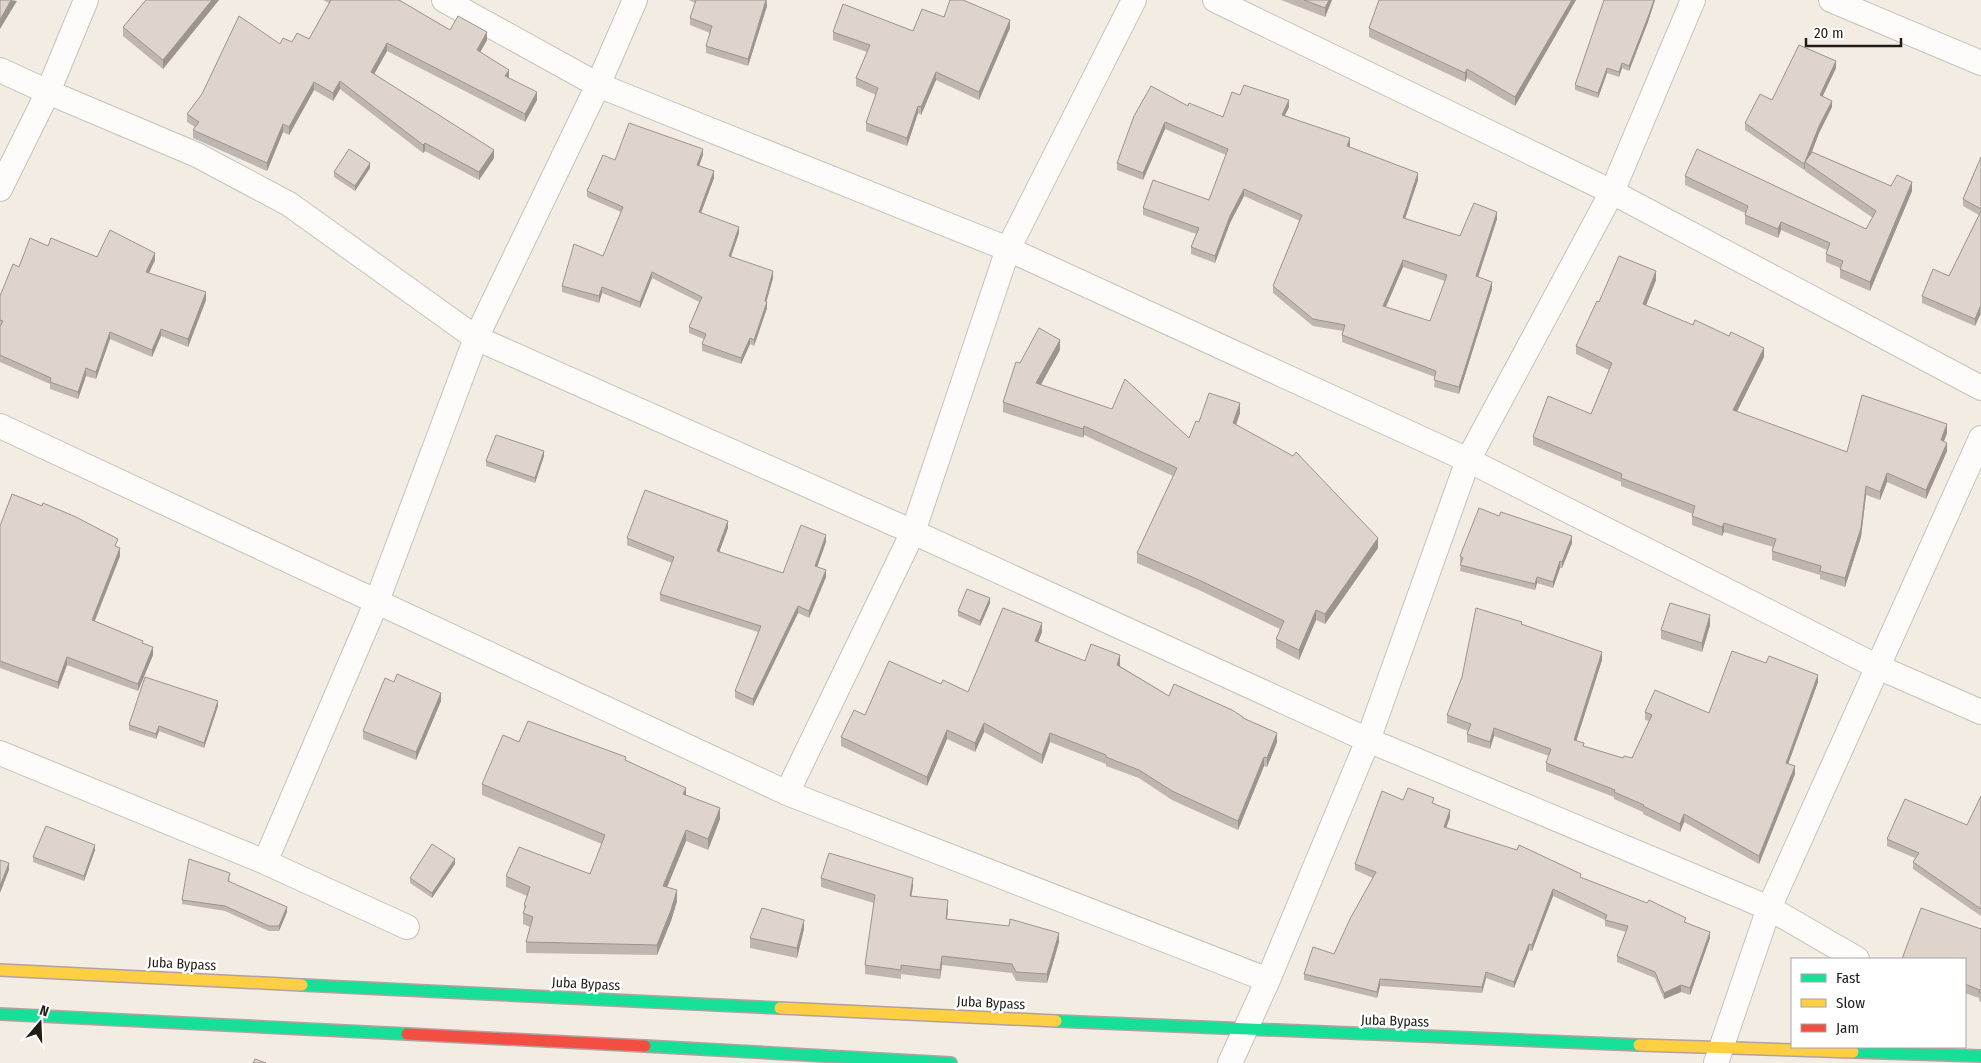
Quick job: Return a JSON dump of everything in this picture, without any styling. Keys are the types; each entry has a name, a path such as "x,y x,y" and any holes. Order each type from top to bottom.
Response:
{"main road":[{"name":"Juba Bypass","path":"0,970 1245,1030 1719,1056 1981,1056"},
{"path":"0,1014 669,1055 950,1063"}],"street":[{"path":"0,189 48,92 86,0"},
{"path":"444,0 598,85 1008,250 1468,460 1878,666 1981,712"},
{"path":"265,862 376,601 476,338 598,85 635,0"},
{"path":"788,792 914,532 1008,250 1134,0"},
{"path":"1215,0 1612,192 1981,388"},
{"path":"1230,1063 1268,980 1368,740 1468,460 1612,192 1693,0"},
{"path":"1831,0 1981,63"},
{"path":"0,70 196,154 288,204 476,338 914,532 1368,740 1769,908 1855,958"},
{"path":"0,426 788,792 1268,980"},
{"path":"1719,1056 1769,908 1981,438"},
{"path":"0,753 265,862 406,927"}],"building":[{"path":"0,0 11,0 0,20"},
{"path":"146,0 212,0 163,60 123,27"},
{"path":"331,0 399,0 450,30 458,16 487,32 477,50 509,70 505,76 537,92 525,114 387,43 371,72 494,150 479,172 425,143 423,145 340,81 333,93 314,82 289,127 283,124 267,163 193,130 199,122 187,114 202,94 239,16 280,44 283,38 292,42 297,33 309,39"},
{"path":"696,0 766,0 748,59 706,46 712,26 690,18"},
{"path":"950,0 963,0 1010,20 979,92 936,72 921,107 918,106 907,138 866,123 878,88 856,78 870,45 833,32 843,4 913,31 922,9 944,17"},
{"path":"1304,0 1329,0 1325,8"},
{"path":"1379,0 1572,0 1515,97 1467,69 1465,73 1369,28"},
{"path":"1604,0 1654,0 1629,66 1622,63 1619,72 1607,68 1598,93 1575,85"},
{"path":"1799,45 1836,61 1820,95 1832,101 1819,126 1804,164 1745,123 1760,94 1772,100"},
{"path":"1244,85 1289,100 1282,115 1350,138 1347,146 1418,173 1403,218 1460,236 1474,203 1497,212 1476,276 1492,282 1459,387 1434,380 1436,371 1342,335 1345,325 1313,319 1273,286 1302,215 1244,189 1230,216 1215,256 1191,247 1199,228 1143,208 1153,180 1209,200 1228,149 1165,122 1143,173 1117,163 1134,116 1151,86 1188,106 1189,103 1223,117 1232,92 1240,95","holes":["1403,260 1447,275 1430,321 1383,306"]},
{"path":"629,123 703,149 697,165 714,171 699,212 739,227 729,256 773,271 765,301 767,302 754,340 750,338 741,358 702,344 706,334 689,327 702,297 652,272 640,302 602,287 599,296 562,286 574,244 603,256 623,207 587,191 603,155 615,160"},
{"path":"349,149 370,163 355,186 334,172"},
{"path":"1697,149 1866,229 1876,211 1805,162 1812,152 1891,186 1897,175 1912,182 1870,282 1840,269 1843,261 1826,254 1830,243 1781,222 1778,229 1745,215 1748,206 1685,176"},
{"path":"1981,157 1981,209 1963,199"},
{"path":"1981,211 1981,308 1975,319 1922,296 1933,269 1949,276"},
{"path":"110,230 155,253 146,272 206,292 188,339 161,329 152,350 110,332 96,372 86,368 78,392 50,382 51,378 0,355 0,327 3,321 0,320 0,296 13,264 19,267 30,238 48,246 51,238 97,257"},
{"path":"1619,256 1656,271 1643,304 1693,325 1695,320 1729,336 1731,332 1764,348 1733,410 1847,452 1862,395 1947,424 1941,440 1947,443 1926,490 1887,473 1880,492 1866,486 1861,528 1845,578 1820,571 1821,566 1772,551 1776,539 1724,523 1722,527 1692,516 1695,506 1621,478 1622,474 1533,437 1548,396 1591,414 1612,363 1576,346 1597,301 1599,302"},
{"path":"1039,328 1060,340 1036,383 1112,409 1125,379 1189,438 1196,421 1199,422 1209,393 1240,403 1233,423 1293,456 1296,452 1378,538 1325,614 1316,610 1299,650 1276,639 1284,621 1199,580 1137,553 1177,468 1084,426 1083,429 1003,402 1016,362 1020,363"},
{"path":"496,435 544,451 535,478 486,461"},
{"path":"645,490 728,521 717,551 783,573 801,525 826,535 815,566 826,570 809,611 798,606 753,699 735,691 761,626 660,594 674,557 627,538"},
{"path":"12,494 42,506 43,503 76,517 118,539 115,546 120,548 92,620 153,647 138,684 67,657 58,682 0,661 0,526"},
{"path":"1479,508 1499,516 1501,512 1572,536 1562,562 1560,561 1553,582 1537,577 1535,584 1460,565 1463,558 1460,556"},
{"path":"967,589 990,598 980,621 958,611"},
{"path":"1670,603 1710,615 1702,643 1661,630"},
{"path":"1003,608 1042,623 1035,641 1085,661 1091,644 1120,655 1117,665 1169,696 1174,684 1277,733 1267,758 1264,757 1238,821 1172,791 1139,770 1050,733 1042,755 984,723 975,743 947,730 927,777 841,737 854,710 865,715 889,661 941,684 943,680 968,692"},
{"path":"1476,608 1522,622 1521,624 1602,652 1574,740 1584,743 1583,746 1623,758 1624,756 1632,758 1652,715 1645,712 1655,690 1709,713 1732,651 1766,663 1769,656 1818,675 1786,763 1795,766 1759,856 1684,814 1680,824 1614,792 1615,790 1546,763 1551,749 1494,728 1490,742 1467,734 1471,724 1447,715 1462,677"},
{"path":"397,674 441,693 416,752 363,731 385,678 394,682"},
{"path":"145,677 218,701 204,743 159,726 156,734 129,725"},
{"path":"528,721 626,757 625,760 686,788 683,794 720,808 708,839 686,830 663,886 677,890 657,945 526,942 533,917 523,913 530,887 506,876 519,847 590,874 605,835 482,784 503,735 519,742"},
{"path":"1408,788 1434,798 1432,803 1450,810 1444,827 1517,850 1519,845 1581,874 1580,877 1647,903 1649,900 1686,918 1684,922 1710,932 1690,988 1681,985 1664,993 1655,972 1617,956 1628,926 1605,920 1607,915 1553,889 1532,945 1529,944 1514,982 1486,972 1482,987 1380,979 1377,992 1304,974 1313,947 1334,954 1350,919 1376,872 1355,864 1382,791 1403,800"},
{"path":"1981,796 1981,909 1913,862 1919,853 1887,839 1905,799 1967,825"},
{"path":"46,826 95,845 84,876 33,857"},
{"path":"432,844 455,859 432,893 410,878"},
{"path":"829,853 913,878 910,896 948,900 946,919 1009,926 1010,919 1059,933 1047,974 1016,972 1012,964 942,956 940,970 901,965 901,970 865,965 875,895 821,878"},
{"path":"189,859 230,873 228,881 287,907 279,926 269,926 225,906 182,900"},
{"path":"0,860 9,863 0,886"},
{"path":"762,908 804,920 797,948 750,938"},
{"path":"1921,908 1981,929 1981,993 1979,993 1980,990 1966,984 1966,958 1902,958"},
{"path":"255,1059 266,1063 253,1063"}],"traffic: fast":[{"path":"302,985 780,1008"},
{"path":"0,1014 407,1034"},
{"path":"1056,1021 1639,1045"},
{"path":"645,1046 951,1063"},
{"path":"1853,1052 1981,1056"}],"traffic: slow":[{"path":"0,970 302,985"},
{"path":"780,1008 1056,1021"},
{"path":"1639,1045 1853,1052"}],"traffic: jam":[{"path":"407,1034 645,1046"}]}
